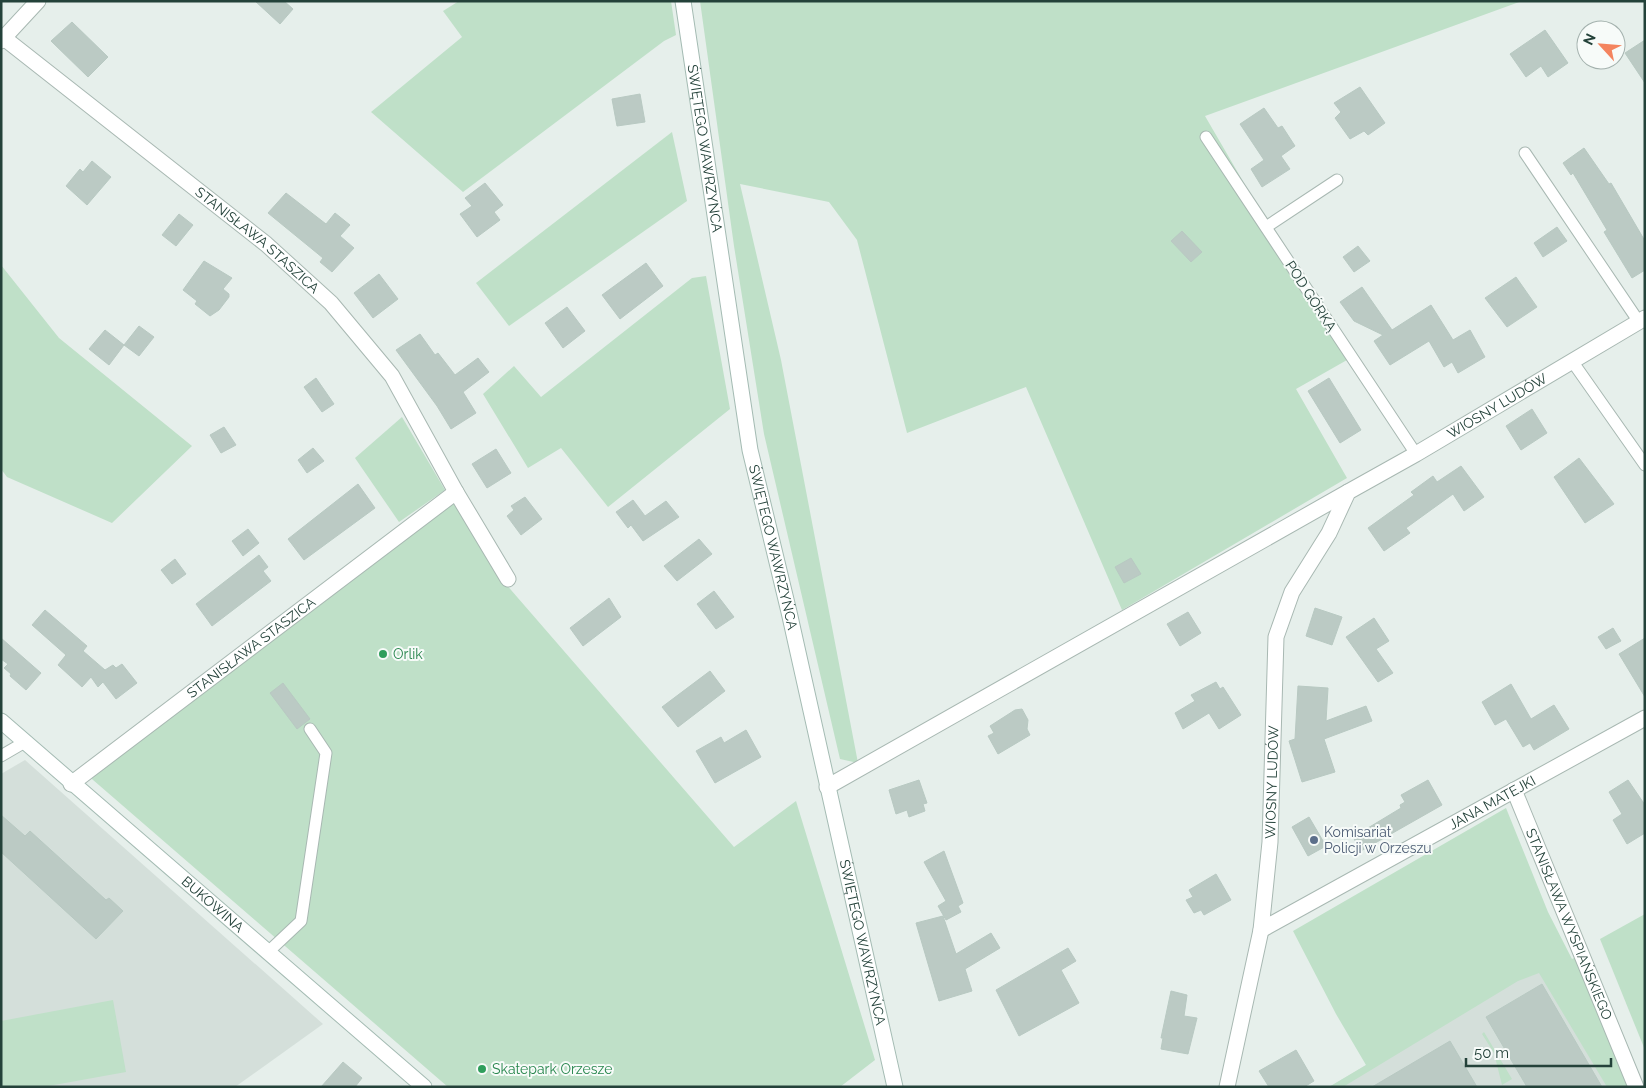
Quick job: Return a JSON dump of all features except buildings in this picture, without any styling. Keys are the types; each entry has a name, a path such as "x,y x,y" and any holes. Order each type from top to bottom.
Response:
{"street":[{"path":"3,40 38,1"},
{"name":"ŚWIĘTEGO WAWRZYŃCA","path":"684,1 750,450 789,612 895,1087"},
{"name":"STANISŁAWA STASZICA","path":"3,40 266,244 332,303 392,376 456,492 508,579"},
{"name":"WIOSNY LUDÓW","path":"827,788 1416,454 1642,320"},
{"name":"STANISŁAWA STASZICA","path":"71,784 456,492"},
{"name":"WIOSNY LUDÓW","path":"1227,1087 1261,930 1270,842 1273,685 1276,637 1292,592 1329,533 1348,492"},
{"name":"JANA MATEJKI","path":"1261,930 1645,718"},
{"name":"BUKOWINA","path":"1,721 71,784 424,1087"},
{"name":"STANISŁAWA WYSPIAŃSKIEGO","path":"1514,790 1636,1087"}],"lane":[{"name":"POD GÓRKĄ","path":"1206,137 1416,454"},
{"path":"1525,153 1642,320"},
{"path":"1266,227 1337,180"},
{"path":"1572,361 1645,465"},
{"path":"267,953 301,921 326,754 310,729"},
{"path":"1,756 24,742"}],"shaded area":[{"path":"25,760 323,1024 235,1087 1,1087 1,774"},
{"path":"1559,951 1623,1087 1329,1087"}],"green space":[{"path":"459,1 671,1 676,35 664,41 463,192 371,112 462,37 443,11"},
{"path":"700,1 1522,1 1205,116 1347,360 1296,389 1347,478 1122,610 1026,387 907,433 857,240 829,202 740,184 781,360 858,763 840,759 764,434 734,246"},
{"path":"672,132 687,201 509,326 476,283"},
{"path":"1,265 59,338 192,446 112,523 7,477 1,469"},
{"path":"706,276 730,409 608,507 561,448 528,468 483,394 514,366 541,397 692,278"},
{"path":"402,417 445,490 399,522 355,458"},
{"path":"456,492 504,582 734,847 796,801 875,1060 840,1087 448,1087 85,773"},
{"path":"1506,808 1548,912 1572,959 1576,957 1632,1087 1607,1087 1539,973 1518,981 1343,1087 1329,1087 1366,1065 1336,1014 1293,931"},
{"path":"1645,914 1645,1050 1600,939"},
{"path":"113,1000 126,1072 43,1087 1,1087 1,1021"},
{"path":"1484,1032 1512,1079 1502,1085 1494,1053 1482,1034"}],"place":[{"name":"Orlik","path":"383,654"},
{"name":"Komisariat Policji w Orzeszu","path":"1314,840"},
{"name":"Skatepark Orzesze","path":"482,1069"}]}
